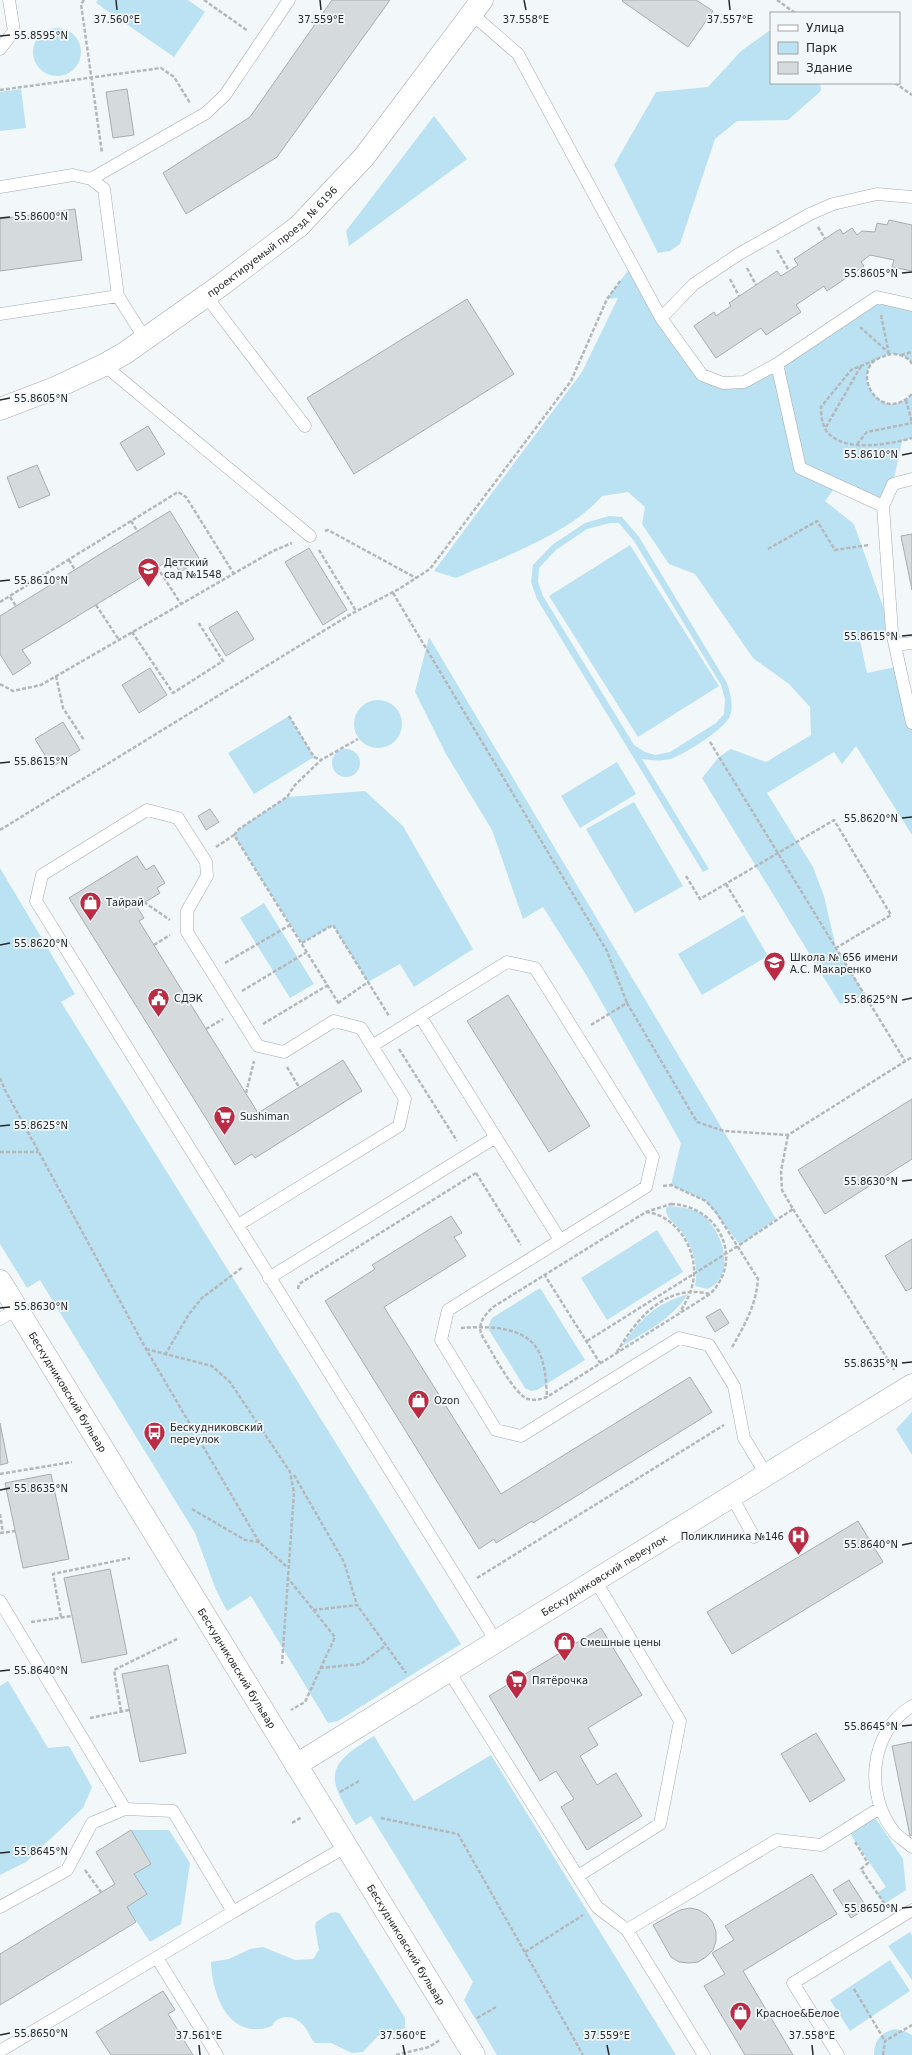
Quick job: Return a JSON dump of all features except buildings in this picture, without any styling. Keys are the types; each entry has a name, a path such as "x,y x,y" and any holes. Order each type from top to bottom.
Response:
{"street":[{"name":"проектируемый проезд № 6196","path":"0,409 55,388 104,365 145,339 206,296 299,226 364,157 477,7"},
{"name":"Бескудниковский бульвар","path":"0,1282 8,1314 296,1765 474,2055"},
{"name":"Бескудниковский переулок","path":"296,1765 766,1474 904,1379"}],"lane":[{"path":"0,49 14,31 9,0"},
{"path":"91,179 199,117 225,94 289,0"},
{"path":"477,7 518,54 661,318 702,375 723,383 744,382 777,364 877,297 912,305"},
{"path":"0,186 73,175 91,179 104,189 118,296 145,339"},
{"path":"661,318 694,284 739,254 810,214 833,204 877,194 912,197"},
{"path":"0,314 118,296"},
{"path":"206,296 305,426"},
{"path":"777,364 800,468 883,506"},
{"path":"104,365 310,536"},
{"path":"912,479 893,484 883,506 887,543 892,632 912,723"},
{"path":"895,645 912,643"},
{"path":"238,1225 399,1126 405,1099 361,1028 334,1021 284,1052 258,1046 187,932 187,911 207,876 206,862 178,818 147,810 42,875 36,901 496,1641"},
{"path":"372,1046 507,962 535,968 653,1157 646,1187 448,1310 440,1340 496,1430 521,1436 679,1338 709,1346 734,1386 744,1438 766,1474"},
{"path":"420,1016 560,1240"},
{"path":"269,1278 496,1137"},
{"path":"731,1495 754,1537"},
{"path":"578,1876 660,1824 680,1721 595,1580"},
{"path":"0,1601 125,1809"},
{"path":"448,1670 597,1907 627,1930 704,2055"},
{"path":"912,1706 904,1711 887,1731 876,1756 874,1782 880,1808 896,1833 912,1847"},
{"path":"627,1930 777,1840 821,1845 880,1808"},
{"path":"0,1907 67,1870 92,1823 125,1809 172,1812 233,1912"},
{"path":"4,2052 233,1912 346,1846"},
{"path":"838,2055 793,1983 912,1910"},
{"path":"157,1958 218,2055"}],"path":[{"path":"84,0 81,4 105,171"},
{"path":"204,0 262,40"},
{"path":"777,0 795,12"},
{"path":"0,90 161,68 174,77 199,117"},
{"path":"896,84 912,95"},
{"path":"770,237 789,271"},
{"path":"0,830 356,611 392,593 430,569 571,381 607,298 632,265"},
{"path":"877,297 889,354"},
{"path":"848,317 889,354"},
{"path":"912,352 901,355 889,354 851,370 821,407 822,421 828,434 846,444 870,445 912,438"},
{"path":"901,355 911,361 912,364"},
{"path":"875,360 868,372 868,385 872,394 879,400 890,404 906,400 912,394"},
{"path":"825,428 862,366"},
{"path":"857,445 867,432 912,423 906,400"},
{"path":"0,602 178,492 186,497 234,574"},
{"path":"130,521 138,532"},
{"path":"768,549 817,521 835,550 887,543"},
{"path":"0,684 12,690 41,685 273,551 328,530 416,578"},
{"path":"310,536 356,611"},
{"path":"68,560 75,570"},
{"path":"157,567 181,604"},
{"path":"392,593 607,952 627,1003 697,1122 724,1131 788,1135 912,1057"},
{"path":"10,596 16,606"},
{"path":"96,605 119,640"},
{"path":"132,632 174,693 223,661 198,622"},
{"path":"56,676 63,708 84,740"},
{"path":"289,716 314,758 321,760"},
{"path":"202,855 234,835 238,829 287,797 295,785 321,760 358,739"},
{"path":"710,742 777,854 905,1061"},
{"path":"686,876 700,899 834,820 891,916 836,948"},
{"path":"234,835 353,1026"},
{"path":"726,884 742,912"},
{"path":"144,902 176,923"},
{"path":"211,971 290,925"},
{"path":"302,944 333,925 397,1030"},
{"path":"228,998 307,952"},
{"path":"338,1003 368,982"},
{"path":"249,1032 328,985"},
{"path":"576,1034 627,1003"},
{"path":"246,1093 258,1046"},
{"path":"284,1052 285,1063 299,1087"},
{"path":"0,1078 38,1152 146,1349 259,1542 288,1568"},
{"path":"788,1135 781,1171 782,1190 904,1379"},
{"path":"0,1152 38,1152"},
{"path":"296,1295 300,1284 476,1173"},
{"path":"660,1187 671,1185 706,1201 716,1212 758,1279 757,1290 749,1318 721,1365"},
{"path":"671,1204 681,1204 698,1210 718,1228 726,1254 723,1274 718,1286 710,1294 547,1397 538,1400 529,1400 518,1393 481,1334 480,1326 485,1315 493,1307 646,1212 671,1204"},
{"path":"643,1208 646,1212 665,1217 678,1231 688,1247 694,1273 691,1291 680,1313"},
{"path":"587,1341 726,1254 793,1209"},
{"path":"534,1256 611,1380"},
{"path":"165,1355 189,1314 202,1298 256,1257"},
{"path":"617,1353 634,1326 646,1312 671,1296 691,1291 710,1294"},
{"path":"443,1330 480,1326 499,1327 509,1330 532,1343 542,1357 548,1419"},
{"path":"146,1349 212,1366 230,1382 290,1472 294,1492 282,1664"},
{"path":"464,1590 472,1581 740,1415"},
{"path":"0,1474 72,1462"},
{"path":"294,1475 344,1562 357,1604 407,1675"},
{"path":"192,1509 245,1540 259,1542"},
{"path":"0,1514 1,1533 15,1531"},
{"path":"61,1618 53,1574 130,1558"},
{"path":"287,1577 334,1637 305,1702 291,1710"},
{"path":"313,1610 357,1604"},
{"path":"14,1624 72,1616"},
{"path":"122,1712 114,1670 179,1638"},
{"path":"320,1668 361,1664 386,1644"},
{"path":"72,1721 129,1710"},
{"path":"340,1792 359,1781"},
{"path":"292,1823 304,1815"},
{"path":"381,1818 458,1834 583,2055"},
{"path":"847,1829 868,1863 861,1869 895,1920"},
{"path":"75,1855 101,1892"},
{"path":"525,1952 597,1907"},
{"path":"854,1988 885,2041 883,2055"},
{"path":"885,2041 912,2025"}],"green space":[{"path":"98,0 188,0 205,12 174,57 96,3"},
{"path":"52,28 62,28 74,35 81,47 81,57 74,69 62,76 52,76 44,72 37,65 33,57 33,47 37,39 44,32"},
{"path":"770,31 770,84 820,84 821,91 788,120 737,121 715,139 680,244 670,251 658,253 614,165 656,92 708,87 741,51"},
{"path":"21,89 26,128 0,131 0,92"},
{"path":"434,116 467,159 349,246 346,231"},
{"path":"632,265 702,375 744,382 877,297 912,305 912,364 907,358 902,356 894,354 888,355 879,358 871,365 867,374 868,384 873,393 880,400 890,404 900,402 912,394 912,438 902,441 893,484 883,506 837,485 825,501 854,524 892,632 860,640 867,673 900,666 912,723 912,835 856,746 842,764 834,752 767,793 813,867 824,896 836,948 866,996 840,1004 702,778 719,757 731,749 766,762 811,735 810,707 789,684 753,658 695,574 669,564 642,524 645,507 628,492 602,496 588,510 572,522 534,544 456,578 434,571 582,372 618,298 607,299"},
{"path":"609,516 622,517 639,537 727,683 732,708 730,716 721,727 695,746 673,758 661,760 642,759 709,869 703,872 537,599 531,582 533,565 552,545 585,523","holes":["610,523 619,523 634,541 721,685 725,699 724,714 716,723 670,752 655,755 645,752 634,745 543,596 538,582 539,568 556,550 587,529"]},
{"path":"630,545 719,686 638,737 549,596"},
{"path":"429,637 776,1219 740,1245 706,1201 671,1185 681,1143 588,978 543,907 523,919 492,830 446,754 415,692"},
{"path":"373,700 383,700 392,704 398,710 401,715 401,733 392,744 383,748 373,748 364,744 358,738 354,729 354,719 358,710 364,704"},
{"path":"289,716 314,757 254,794 228,753"},
{"path":"346,749 352,750 356,753 359,757 359,769 356,773 352,776 346,777 340,776 336,773 333,769 332,763 333,757 336,753 340,750"},
{"path":"617,762 636,794 580,828 561,796"},
{"path":"365,791 403,826 473,949 414,987 400,964 368,982 333,925 302,943 234,835 239,829 287,797"},
{"path":"634,802 683,886 635,913 586,829"},
{"path":"0,868 75,994 61,1002 461,1644 338,1721 328,1723 251,1596 227,1611 216,1590 195,1533 40,1280 27,1288 0,1244"},
{"path":"264,903 314,984 290,998 240,918"},
{"path":"744,915 768,956 702,995 678,954"},
{"path":"669,1206 681,1207 700,1213 715,1229 724,1251 724,1262 722,1273 717,1282 708,1289 695,1286 696,1272 692,1250 679,1228 667,1215 666,1208"},
{"path":"657,1230 683,1272 607,1320 581,1278"},
{"path":"540,1288 585,1360 537,1390 531,1391 525,1388 489,1330 489,1324 492,1318"},
{"path":"688,1294 682,1303 667,1317 650,1330 622,1346 636,1327 650,1313 666,1302"},
{"path":"912,1412 912,1455 896,1429"},
{"path":"8,1681 48,1748 69,1746 92,1787 83,1808 26,1862 0,1875 0,1686"},
{"path":"374,1736 414,1801 491,1755 676,2055 497,2055 464,2000 473,1982 371,1816 356,1825 339,1795 335,1774 338,1765 357,1747"},
{"path":"872,1813 903,1859 906,1890 884,1904 877,1893 886,1887 847,1829"},
{"path":"131,1830 169,1830 190,1863 181,1924 150,1942 127,1907 147,1894 134,1874 151,1863"},
{"path":"336,1912 340,1914 405,2018 405,2028 394,2033 378,2036 363,2052 352,2053 331,2043 315,2043 304,2026 292,2018 283,2017 272,2026 257,2029 245,2028 235,2022 226,2013 215,1989 211,1962 229,1959 250,1949 263,1947 295,1960 313,1959 319,1950 315,1927 316,1922 330,1913"},
{"path":"910,1932 912,1936 912,1980 888,1946"},
{"path":"890,1960 910,1991 850,2031 830,2000"},
{"path":"895,2029 912,2035 912,2055 874,2055 875,2045 879,2038 886,2032"}],"place":[{"name":"Детский сад №1548","path":"148,588"},
{"name":"Тайрай","path":"91,922"},
{"name":"Школа № 656 имени А.С. Макаренко","path":"774,982"},
{"name":"СДЭК","path":"159,1018"},
{"name":"Sushiman","path":"225,1136"},
{"name":"Ozon","path":"419,1420"},
{"name":"Бескудниковский переулок","path":"155,1452"},
{"name":"Поликлиника №146","path":"799,1556"},
{"name":"Смешные цены","path":"565,1662"},
{"name":"Пятёрочка","path":"516,1700"},
{"name":"Красное&Белое","path":"740,2032"}]}
